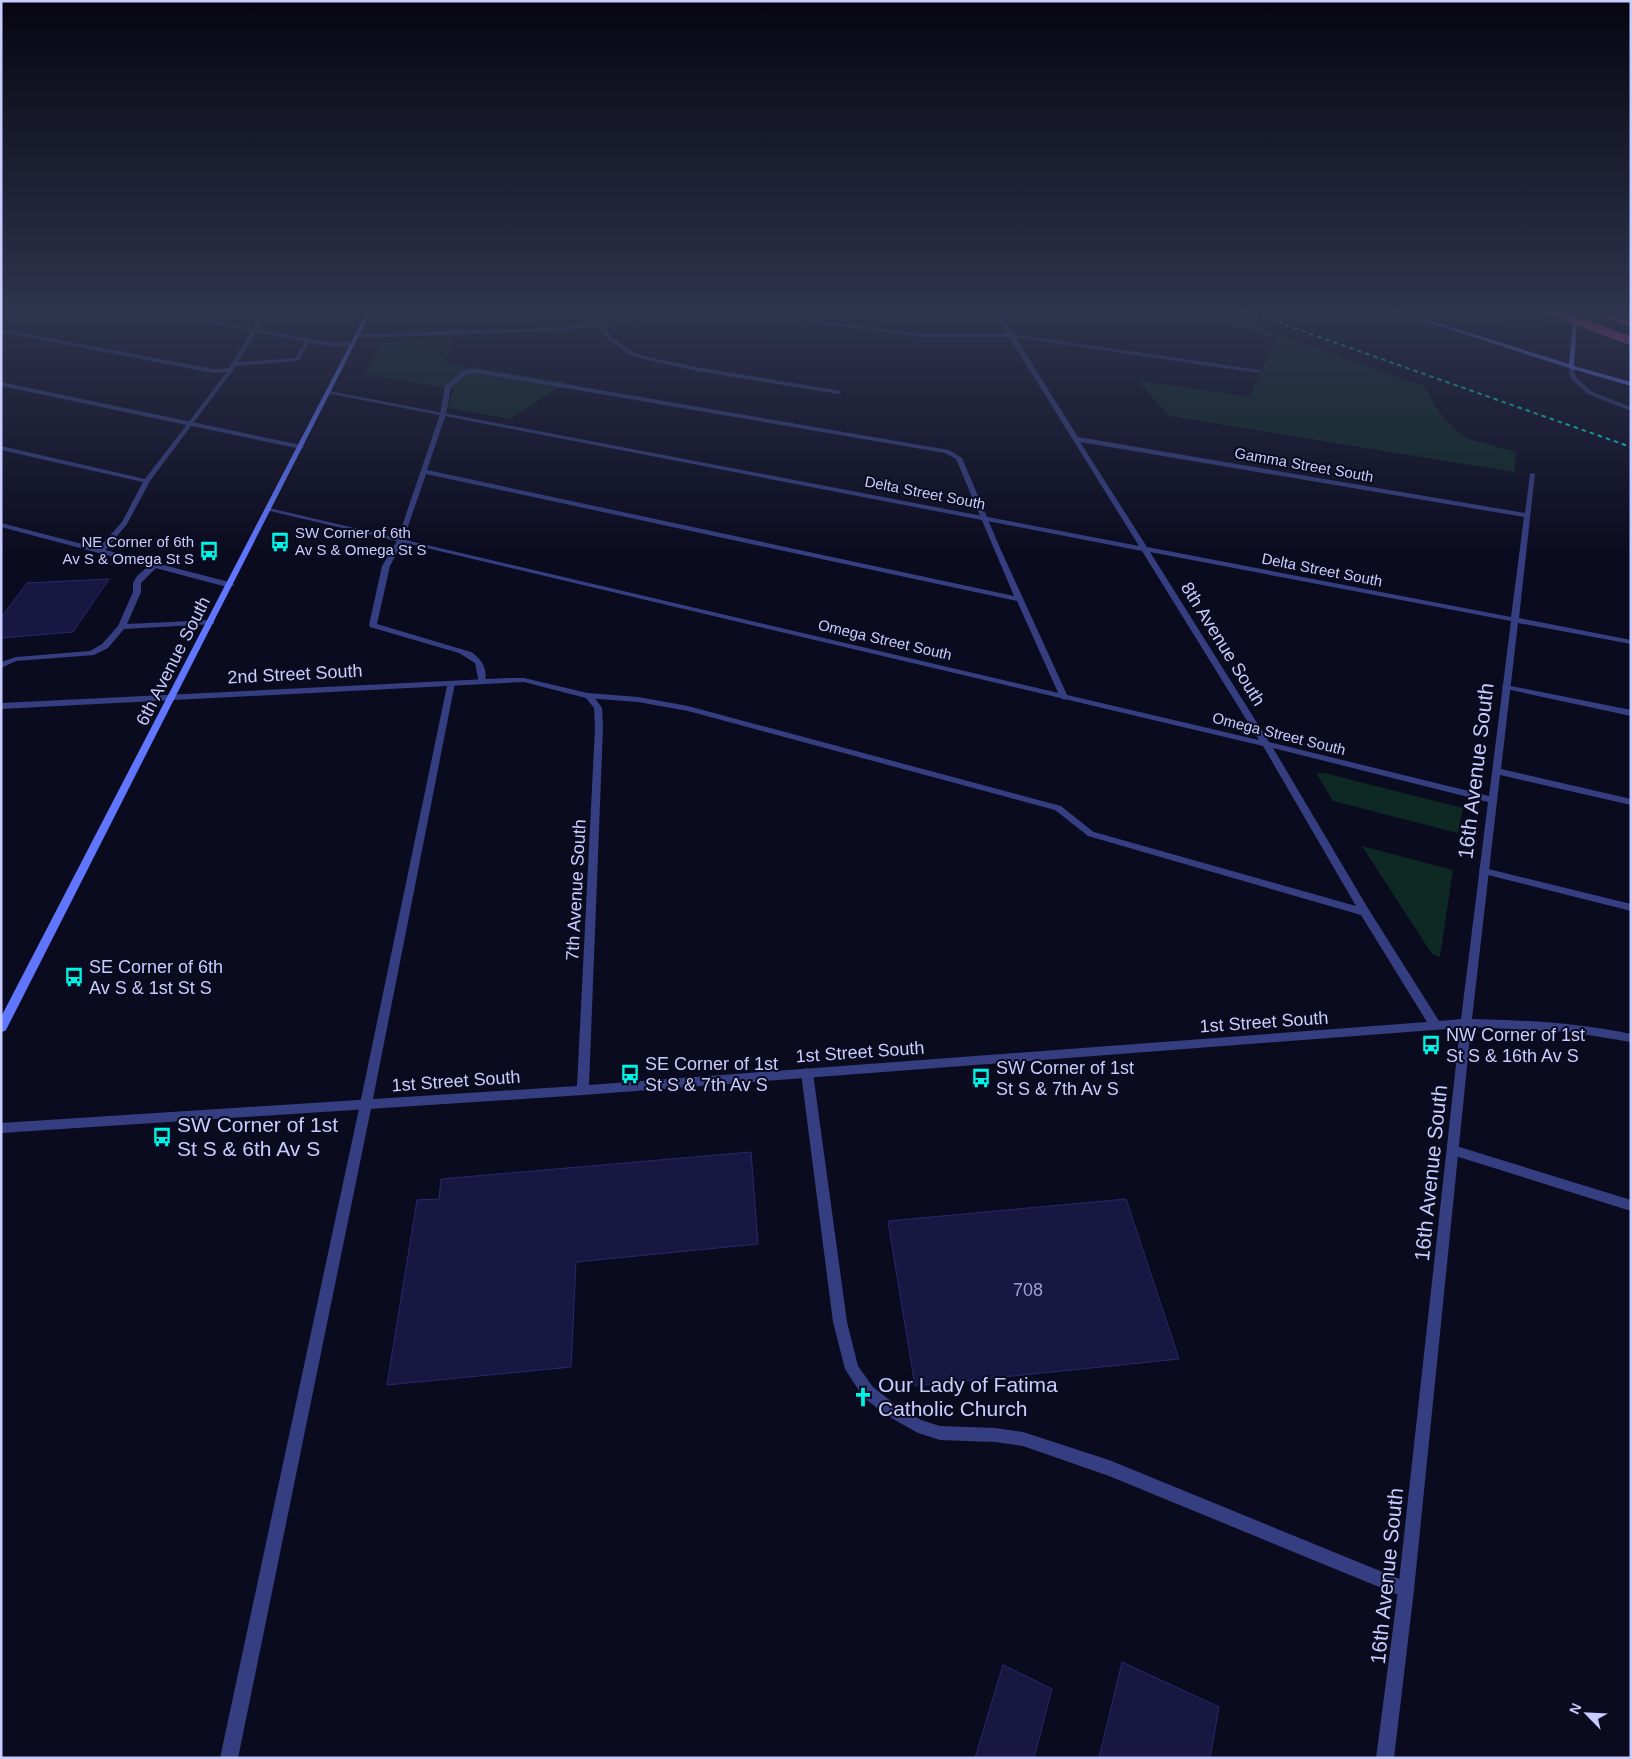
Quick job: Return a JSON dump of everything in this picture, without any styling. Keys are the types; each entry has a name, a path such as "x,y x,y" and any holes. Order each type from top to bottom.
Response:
{"main road":[{"name":"6th Avenue South","path":"1,1028 329,392"}],"street":[{"path":"30,390 301,447"},
{"path":"100,551 125,523 147,481 216,390"},
{"path":"447,390 443,414 400,541 386,566 374,625 462,651 475,657 482,666 482,681"},
{"path":"589,390 947,451 959,458 981,517 1064,697"},
{"path":"827,390 839,392"},
{"name":"8th Avenue South","path":"1046,390 1266,744 1365,912 1436,1026"},
{"path":"1587,390 1631,409"},
{"name":"Delta Street South","path":"329,392 1516,620"},
{"name":"Gamma Street South","path":"1076,439 1528,516"},
{"path":"1,448 147,481"},
{"path":"423,471 1020,598"},
{"name":"16th Avenue South","path":"1385,1758 1406,1590 1484,871 1533,474"},
{"name":"Omega Street South","path":"269,510 1266,744 1493,800"},
{"path":"1,525 230,585"},
{"path":"1,666 8,661 16,659 91,653 106,646 122,627 137,592 137,583 140,578 155,565"},
{"path":"1516,620 1631,642"},
{"path":"122,627 211,622"},
{"name":"2nd Street South","path":"1,706 524,680 589,696 615,695 660,703 1058,808 1092,834 1365,912"},
{"path":"229,1758 366,1104 451,683"},
{"path":"1506,687 1631,713"},
{"name":"7th Avenue South","path":"583,1090 599,728 598,708 589,696"},
{"path":"1497,771 1631,802"},
{"path":"1484,871 1631,908"},
{"name":"1st Street South","path":"1,1128 807,1074 1467,1023 1541,1024 1583,1028 1631,1038"},
{"path":"807,1074 840,1322 852,1369 868,1392 891,1410 918,1426 940,1433 995,1435 1023,1439 1109,1468 1406,1590"},
{"path":"1453,1150 1631,1206"}],"green space":[{"path":"453,390 555,390 510,419 448,408"},
{"path":"1146,390 1203,390 1249,397 1252,390 1426,390 1442,417 1466,438 1516,452 1514,472 1169,416"},
{"path":"1316,773 1324,773 1463,808 1458,833 1333,801"},
{"path":"1362,846 1453,870 1440,957 1432,954"}],"building":[{"path":"109,579 73,632 1,638 1,618 27,583"},
{"path":"751,1152 758,1244 576,1262 571,1367 387,1385 417,1200 439,1199 441,1179"},
{"path":"1126,1199 1179,1359 915,1386 888,1221"},
{"path":"1122,1662 1219,1707 1210,1758 1099,1758"},
{"path":"1003,1665 1052,1689 1034,1758 975,1758"}],"railway":[{"path":"1470,390 1631,447"}],"place":[{"name":"SW Corner of 6th Av S & Omega St S","path":"280,542"},
{"name":"NE Corner of 6th Av S & Omega St S","path":"209,551"},
{"name":"SE Corner of 6th Av S & 1st St S","path":"74,977"},
{"name":"NW Corner of 1st St S & 16th Av S","path":"1431,1045"},
{"name":"SE Corner of 1st St S & 7th Av S","path":"630,1074"},
{"name":"SW Corner of 1st St S & 7th Av S","path":"981,1078"},
{"name":"SW Corner of 1st St S & 6th Av S","path":"162,1137"},
{"name":"Our Lady of Fatima Catholic Church","path":"863,1397"}]}
